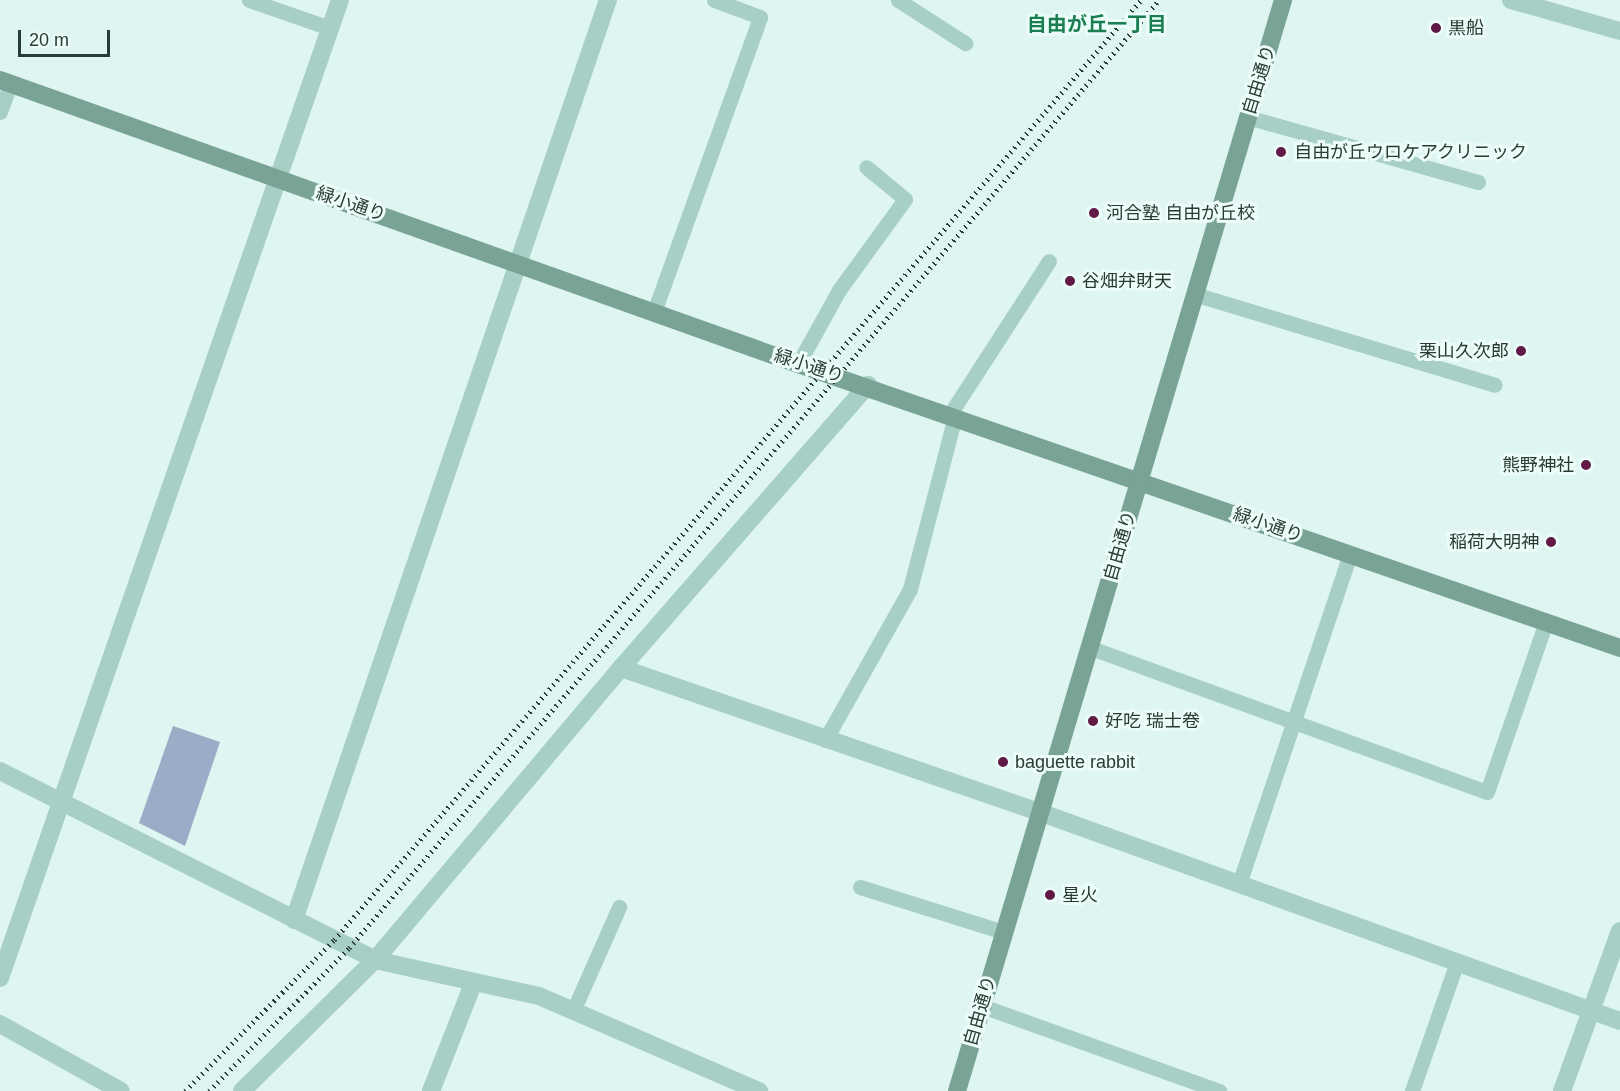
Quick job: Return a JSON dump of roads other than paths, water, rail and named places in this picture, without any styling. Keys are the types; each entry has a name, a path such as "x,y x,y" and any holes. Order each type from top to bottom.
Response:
{"street":[{"path":"0,978 340,0"},
{"path":"294,920 608,0"},
{"name":"自由通り","path":"957,1091 1039,812 1091,648 1138,479 1282,0"},
{"path":"1519,1 1620,31"},
{"name":"緑小通り","path":"5,82 519,262 798,364 868,385 1620,648"},
{"path":"242,1091 375,960 621,668 868,385"},
{"path":"621,668 1039,812 1620,1021"},
{"path":"0,771 375,960 473,984 539,996 759,1091"},
{"path":"1562,1091 1620,931"},
{"path":"431,1091 473,984"},
{"path":"0,1024 121,1091"}],"lane":[{"path":"249,0 330,28"},
{"path":"654,312 760,16 714,0"},
{"path":"898,0 965,43"},
{"path":"0,112 5,82"},
{"path":"1247,117 1478,182"},
{"path":"798,364 839,290 905,199 866,167"},
{"path":"825,740 910,589 953,415 1049,261"},
{"path":"1194,294 1495,385"},
{"path":"1239,884 1350,554"},
{"path":"1091,648 1293,725 1486,792 1546,622"},
{"path":"860,887 1004,932"},
{"path":"573,1011 619,908"},
{"path":"1412,1091 1457,962"},
{"path":"982,1006 1219,1091"}],"railway":[{"path":"185,1091 334,940 1141,0"},
{"path":"209,1091 349,948 1159,0"}],"place":[{"name":"黒船","path":"1436,28"},
{"name":"自由が丘ウロケアクリニック","path":"1281,152"},
{"name":"河合塾 自由が丘校","path":"1094,213"},
{"name":"谷畑弁財天","path":"1070,281"},
{"name":"栗山久次郎","path":"1521,351"},
{"name":"熊野神社","path":"1586,465"},
{"name":"稲荷大明神","path":"1551,542"},
{"name":"好吃 瑞士卷","path":"1093,721"},
{"name":"baguette rabbit","path":"1003,762"},
{"name":"星火","path":"1050,895"}],"district":[{"name":"自由が丘一丁目","path":"1097,24"}]}
